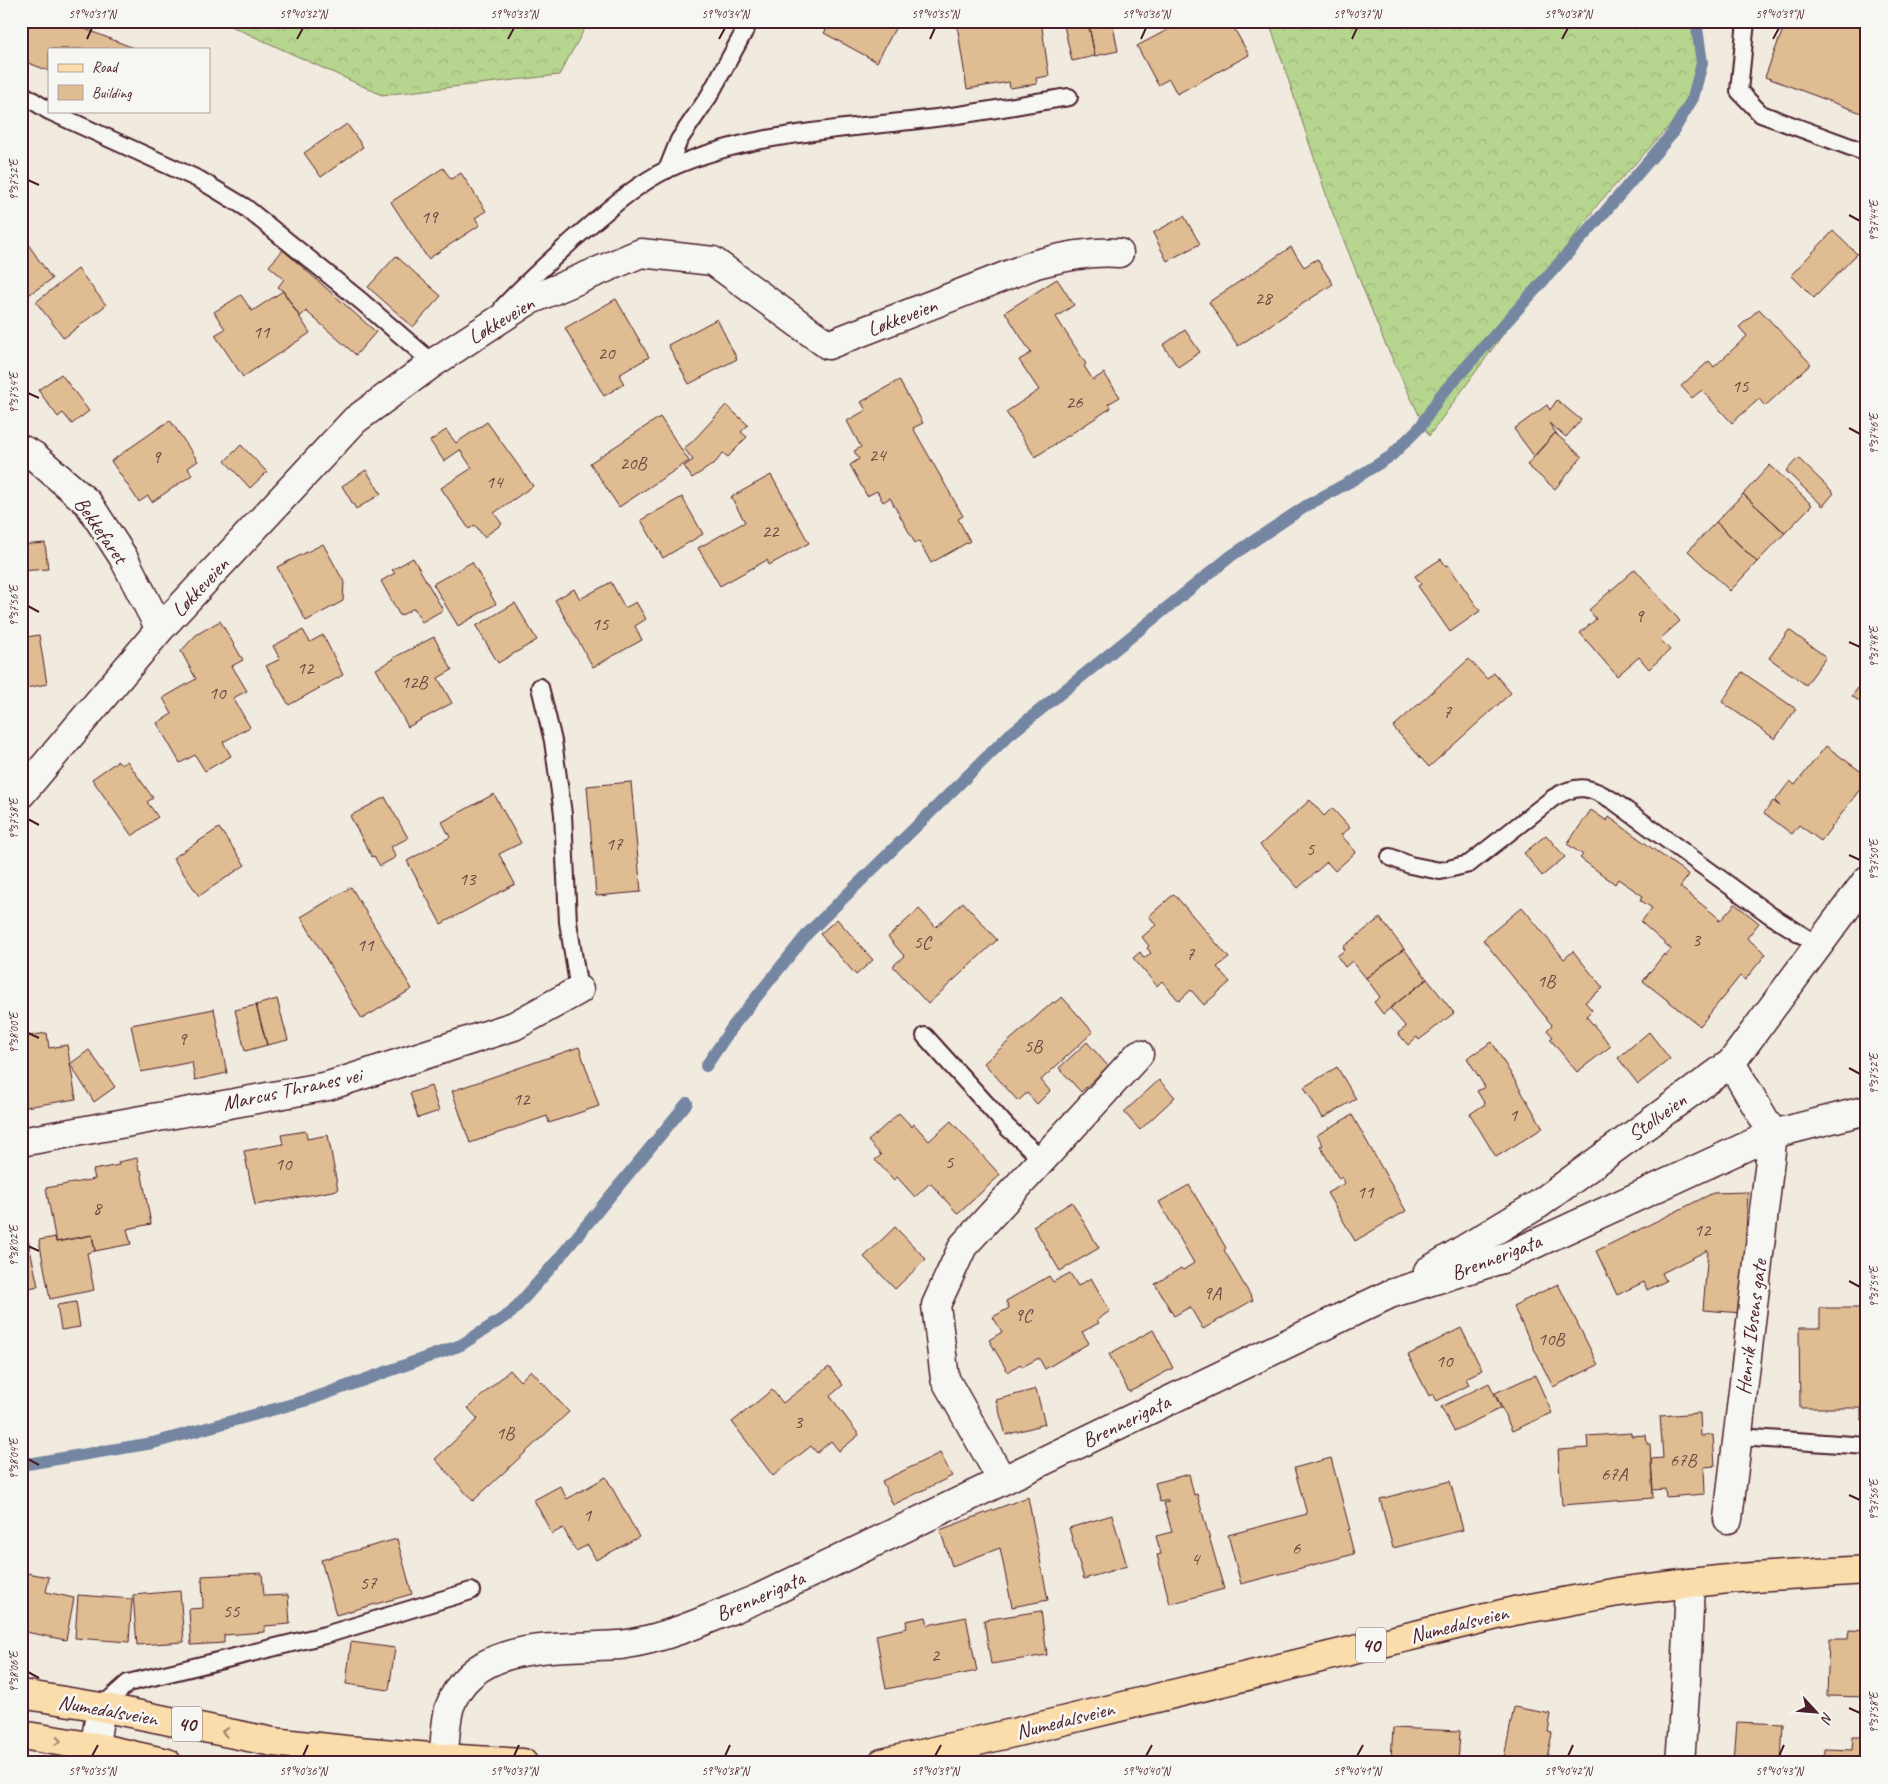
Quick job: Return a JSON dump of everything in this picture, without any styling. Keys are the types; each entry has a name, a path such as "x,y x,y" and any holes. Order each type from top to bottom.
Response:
{"main road":[{"name":"Numedalsveien","path":"882,1763 1514,1611 1618,1592 1690,1583 1867,1570"},
{"name":"Numedalsveien","path":"21,1694 101,1707 273,1742 443,1761 523,1763"},
{"name":"Numedalsveien","path":"21,1735 93,1755 167,1763"}],"street":[{"name":"Løkkeveien","path":"21,794 160,630 355,420 433,363 528,301 641,253 713,261 828,346 1036,264 1064,256 1105,252 1119,253"},
{"name":"Bekkefaret","path":"21,448 33,455 88,503 123,557 160,630"},
{"name":"Stollveien","path":"1390,1294 1539,1204 1731,1063 1867,880"},
{"name":"Marcus Thranes vei","path":"21,1142 328,1086 514,1026 579,990"},
{"path":"1002,1480 945,1379 936,1305 963,1246 1139,1054"},
{"path":"1731,1063 1773,1134"},
{"name":"Brennerigata","path":"443,1761 450,1707 461,1683 486,1663 506,1654 554,1648 627,1644 686,1628 759,1598 1390,1294 1502,1259 1773,1134 1867,1110"},
{"name":"Henrik Ibsens gate","path":"1728,1519 1773,1134"},
{"path":"1680,1763 1690,1583"},
{"path":"93,1755 101,1707"}],"lane":[{"path":"667,170 678,140 709,96 750,21"},
{"path":"1746,21 1740,91 1761,114 1867,153"},
{"path":"21,93 48,110"},
{"path":"489,326 504,306 527,282 611,206 667,170 713,152 756,140 800,132 929,119 1069,97"},
{"path":"51,112 200,180 245,207 361,300 433,363"},
{"path":"540,687 553,741 563,814 568,922 579,990"},
{"path":"1390,857 1410,866 1440,871 1461,867 1483,854 1553,798 1566,790 1588,789 1604,795 1615,802 1770,915 1818,945"},
{"path":"926,1036 1008,1128 1042,1159"},
{"path":"1738,1437 1867,1446"},
{"path":"101,1707 128,1683 325,1635 471,1591"}],"green space":[{"path":"220,21 589,21 559,75 382,95"},
{"path":"1269,21 1699,21 1697,96 1598,204 1429,436 1384,341 1330,206"}],"building":[{"path":"38,21 65,21 133,48 48,48 48,71 21,60 21,44 29,23 36,25"},
{"path":"831,21 899,21 877,62 824,33"},
{"path":"980,21 1041,21 1049,76 1036,78 1037,84 1010,88 1009,82 967,89 957,25"},
{"path":"1063,21 1088,21 1095,56 1072,61"},
{"path":"1088,21 1112,21 1118,51 1095,56"},
{"path":"1184,21 1230,21 1249,55 1177,94 1169,79 1158,85 1137,46"},
{"path":"1786,21 1867,21 1867,115 1765,77"},
{"path":"347,124 363,147 321,177 304,153"},
{"path":"443,168 451,179 461,173 486,211 475,218 480,225 428,259 391,202"},
{"path":"1184,216 1200,244 1167,261 1153,233"},
{"path":"1833,231 1857,254 1814,298 1791,275"},
{"path":"21,234 52,279 21,300"},
{"path":"1291,247 1304,267 1317,259 1333,284 1238,346 1209,302"},
{"path":"283,250 376,332 356,355 306,311 300,317 283,291 278,287 284,279 269,266"},
{"path":"396,256 441,296 413,327 368,287"},
{"path":"78,269 106,305 64,338 36,302"},
{"path":"1057,279 1074,305 1056,317 1086,364 1084,366 1093,380 1104,373 1120,397 1108,404 1111,408 1035,457 1006,412 1039,390 1019,360 1031,353 1005,312"},
{"path":"283,291 310,333 243,377 215,335 225,329 214,312 241,295 252,311"},
{"path":"616,299 649,357 619,375 624,384 604,396 565,328"},
{"path":"1759,309 1811,364 1765,406 1759,399 1732,423 1702,390 1692,398 1681,386 1709,361 1714,367 1747,336 1739,327"},
{"path":"717,319 737,359 689,384 668,345"},
{"path":"1185,330 1200,352 1178,367 1163,345"},
{"path":"61,374 89,411 72,424 63,413 58,417 38,390"},
{"path":"899,380 923,423 913,428 963,516 958,519 970,541 931,563 919,541 915,543 890,498 883,502 877,491 867,496 850,465 859,459 854,451 861,447 847,421 866,410 861,402"},
{"path":"1557,400 1581,420 1566,437 1549,423 1558,436 1555,433 1534,456 1514,429 1547,405 1550,410"},
{"path":"726,405 748,425 741,432 747,437 728,457 723,453 715,463 692,478 684,466 693,460 684,448 692,442"},
{"path":"660,417 689,461 619,507 590,463"},
{"path":"170,420 198,461 188,468 192,475 152,502 148,496 139,502 111,461"},
{"path":"487,422 533,486 494,513 502,524 484,537 475,525 469,529 441,488 472,468 460,450 444,461 430,441 446,430 456,443"},
{"path":"1555,433 1582,457 1555,489 1527,465"},
{"path":"241,445 267,472 250,488 225,461"},
{"path":"1798,458 1834,493 1823,506 1786,471"},
{"path":"1770,465 1812,505 1785,533 1743,494"},
{"path":"366,470 381,494 356,509 342,486"},
{"path":"771,475 809,543 769,565 767,560 720,586 698,548 745,522 731,497"},
{"path":"1743,494 1785,533 1757,562 1716,522"},
{"path":"682,497 703,534 663,558 641,520"},
{"path":"1716,522 1757,562 1730,591 1688,551"},
{"path":"45,543 48,569 21,571 21,545"},
{"path":"323,544 344,582 343,601 306,621 277,567"},
{"path":"413,558 443,610 422,622 414,608 400,616 381,581 395,573 392,570"},
{"path":"1441,559 1446,566 1448,565 1480,611 1450,632 1418,586 1421,584 1415,576"},
{"path":"472,562 496,604 458,626 433,584"},
{"path":"1635,569 1680,621 1660,639 1670,650 1649,669 1639,657 1617,676 1580,633 1596,619 1589,610"},
{"path":"611,582 625,608 636,602 646,619 635,626 642,640 593,667 555,600 574,589 580,599"},
{"path":"515,603 537,640 498,663 476,626"},
{"path":"220,621 243,660 232,666 247,691 233,698 250,727 223,742 231,756 205,771 195,755 180,763 157,723 172,714 163,698 196,679 181,651 196,635"},
{"path":"303,630 310,642 323,635 343,675 289,705 266,666 280,659 273,646"},
{"path":"1789,630 1826,657 1806,685 1769,658"},
{"path":"39,635 47,684 21,689 21,638"},
{"path":"434,637 452,670 438,678 452,703 408,727 376,669"},
{"path":"1469,659 1487,679 1494,673 1511,693 1429,767 1393,727"},
{"path":"1742,672 1796,709 1775,739 1722,702"},
{"path":"1867,676 1867,707 1852,696"},
{"path":"1826,746 1867,776 1867,780 1821,841 1799,825 1792,834 1764,813 1773,801 1780,806 1775,801 1790,781 1795,785"},
{"path":"118,761 121,765 127,761 153,798 147,802 158,817 132,836 92,779"},
{"path":"631,782 641,892 596,896 587,786"},
{"path":"494,794 521,843 499,854 515,884 441,924 407,861 450,837 442,822"},
{"path":"385,797 408,838 391,847 396,857 380,866 374,856 372,857 350,816"},
{"path":"1310,800 1324,816 1332,808 1350,828 1341,835 1356,852 1335,871 1327,862 1298,888 1260,845"},
{"path":"1591,810 1607,821 1609,817 1689,875 1680,887 1720,919 1718,920 1720,921 1735,904 1759,923 1747,938 1766,954 1745,980 1740,976 1700,1026 1643,981 1664,954 1665,956 1671,949 1641,922 1652,908 1640,900 1643,896 1618,879 1615,884 1580,858 1583,855 1567,844"},
{"path":"219,828 245,865 199,896 173,858"},
{"path":"1546,835 1565,857 1542,876 1524,853"},
{"path":"351,887 412,989 362,1019 301,917"},
{"path":"1174,894 1229,958 1217,967 1230,982 1204,1005 1191,990 1179,1001 1162,981 1157,986 1133,958 1140,952 1144,958 1151,953 1147,948 1149,946 1142,937 1156,925 1149,916"},
{"path":"963,902 997,940 928,1004 893,966 904,956 888,937 919,909 936,927"},
{"path":"1522,907 1564,959 1573,951 1603,988 1585,1002 1592,1010 1586,1016 1611,1046 1577,1072 1550,1039 1553,1037 1547,1030 1552,1025 1483,940"},
{"path":"1380,918 1404,949 1366,978 1352,961 1345,967 1337,956 1345,950 1343,947"},
{"path":"837,919 873,960 856,975 820,934"},
{"path":"1404,949 1427,979 1383,1014 1374,1002 1380,997 1366,978"},
{"path":"1427,979 1454,1013 1419,1040 1417,1037 1408,1045 1398,1033 1406,1027 1390,1008"},
{"path":"1062,997 1093,1032 1041,1080 1050,1091 1037,1104 1027,1093 1018,1101 984,1063 1053,1002"},
{"path":"277,999 288,1040 267,1045 256,1005"},
{"path":"256,1005 267,1045 245,1051 235,1010"},
{"path":"214,1009 227,1073 195,1080 192,1062 141,1072 131,1025"},
{"path":"1649,1032 1670,1059 1638,1084 1618,1058"},
{"path":"47,1033 49,1048 67,1045 76,1099 26,1107 23,1095 21,1096 21,1037"},
{"path":"1087,1042 1108,1066 1081,1092 1059,1068"},
{"path":"1492,1042 1543,1128 1496,1157 1470,1114 1485,1104 1477,1091 1485,1087 1467,1058"},
{"path":"579,1047 599,1106 549,1123 547,1116 470,1143 452,1091"},
{"path":"89,1050 115,1087 94,1102 70,1064"},
{"path":"1337,1067 1356,1099 1323,1118 1304,1087"},
{"path":"1159,1080 1175,1097 1140,1130 1124,1112"},
{"path":"431,1086 439,1111 418,1118 410,1093"},
{"path":"899,1113 912,1127 914,1124 929,1141 951,1121 1000,1175 958,1214 930,1183 915,1197 897,1177 894,1180 875,1160 881,1155 868,1141"},
{"path":"1352,1115 1406,1211 1355,1241 1327,1193 1345,1183 1342,1177 1339,1179 1320,1146 1323,1145 1317,1135"},
{"path":"306,1131 307,1139 328,1135 338,1190 255,1205 244,1151 283,1144 281,1135"},
{"path":"137,1158 151,1224 127,1229 131,1244 95,1251 92,1235 56,1242 46,1188 95,1179 93,1170 119,1165 118,1162"},
{"path":"1189,1185 1226,1248 1224,1250 1253,1300 1203,1329 1190,1307 1174,1316 1155,1284 1181,1268 1183,1270 1194,1263 1159,1202"},
{"path":"1748,1192 1742,1313 1703,1310 1708,1250 1662,1273 1666,1281 1647,1290 1644,1282 1617,1295 1596,1251 1713,1193"},
{"path":"1072,1202 1099,1248 1060,1271 1033,1226"},
{"path":"895,1227 926,1259 895,1289 864,1257"},
{"path":"92,1235 95,1251 87,1253 94,1290 50,1299 39,1240 56,1237 56,1242"},
{"path":"28,1240 38,1286 21,1290 21,1242"},
{"path":"1070,1273 1078,1286 1091,1278 1110,1311 1097,1320 1099,1323 1082,1332 1089,1343 1045,1369 1039,1358 1022,1367 1020,1364 1008,1372 989,1340 1002,1332 993,1317 1009,1308 1006,1301 1049,1276 1053,1282"},
{"path":"1558,1284 1598,1365 1553,1387 1513,1306"},
{"path":"76,1302 80,1327 61,1330 57,1305"},
{"path":"1820,1308 1862,1308 1862,1314 1867,1314 1867,1420 1861,1420 1861,1408 1800,1408 1799,1328 1820,1328"},
{"path":"1461,1328 1482,1370 1466,1378 1469,1385 1437,1401 1433,1394 1429,1396 1408,1355"},
{"path":"1153,1330 1173,1368 1129,1392 1109,1354"},
{"path":"829,1367 843,1385 830,1396 859,1435 839,1451 831,1441 817,1453 811,1446 773,1476 732,1422 772,1390 783,1403"},
{"path":"510,1370 520,1381 531,1370 569,1412 473,1501 435,1459 478,1419 468,1408"},
{"path":"1535,1375 1552,1413 1512,1431 1495,1393"},
{"path":"1489,1383 1501,1408 1454,1431 1441,1407"},
{"path":"1036,1389 1045,1424 1006,1435 996,1400"},
{"path":"1700,1413 1701,1436 1713,1435 1715,1466 1704,1467 1705,1494 1666,1497 1665,1489 1653,1490 1651,1459 1663,1458 1660,1416"},
{"path":"1631,1433 1631,1436 1646,1435 1647,1444 1650,1444 1653,1498 1562,1505 1558,1450 1588,1448 1587,1436"},
{"path":"940,1453 952,1476 893,1505 882,1481"},
{"path":"1331,1458 1350,1530 1348,1530 1354,1554 1241,1584 1228,1535 1307,1514 1294,1468"},
{"path":"1189,1474 1194,1495 1197,1494 1224,1589 1170,1604 1157,1555 1161,1554 1156,1536 1172,1532 1164,1503 1168,1502 1168,1500 1160,1502 1155,1483"},
{"path":"606,1477 639,1537 596,1560 588,1545 576,1551 563,1528 552,1534 534,1500 560,1486 567,1499"},
{"path":"1450,1481 1463,1530 1393,1548 1380,1499"},
{"path":"1028,1497 1048,1600 1012,1607 1000,1548 952,1566 940,1530"},
{"path":"1112,1515 1127,1566 1084,1579 1069,1528"},
{"path":"397,1539 412,1594 336,1615 321,1560"},
{"path":"21,1572 49,1577 46,1592 74,1598 66,1640 21,1631"},
{"path":"262,1573 264,1596 288,1595 290,1624 265,1626 265,1632 224,1635 224,1643 191,1645 189,1609 203,1608 202,1576"},
{"path":"180,1591 184,1642 137,1645 133,1595"},
{"path":"78,1595 132,1599 129,1642 75,1638"},
{"path":"1041,1611 1047,1655 991,1664 984,1620"},
{"path":"926,1617 928,1625 966,1617 977,1671 886,1689 876,1635 907,1628 906,1621"},
{"path":"1849,1630 1867,1631 1867,1697 1827,1696 1829,1639 1848,1639"},
{"path":"351,1642 395,1648 389,1690 346,1684"},
{"path":"1514,1707 1551,1714 1548,1732 1552,1733 1546,1763 1503,1763"},
{"path":"1737,1722 1783,1724 1781,1763 1734,1763"},
{"path":"1393,1728 1460,1731 1458,1763 1436,1761 1436,1763 1425,1763 1425,1761 1391,1759"},
{"path":"1853,1737 1867,1737 1867,1763 1824,1763 1825,1749 1852,1750"}],"waterway":[{"path":"706,1066 733,1026 808,933 1009,735 1231,556 1306,506 1391,456 1421,426 1440,396 1604,213 1671,135 1693,98 1702,63 1696,21"},
{"path":"21,1465 153,1443 311,1399 461,1345 511,1313 555,1263 687,1103"}]}
